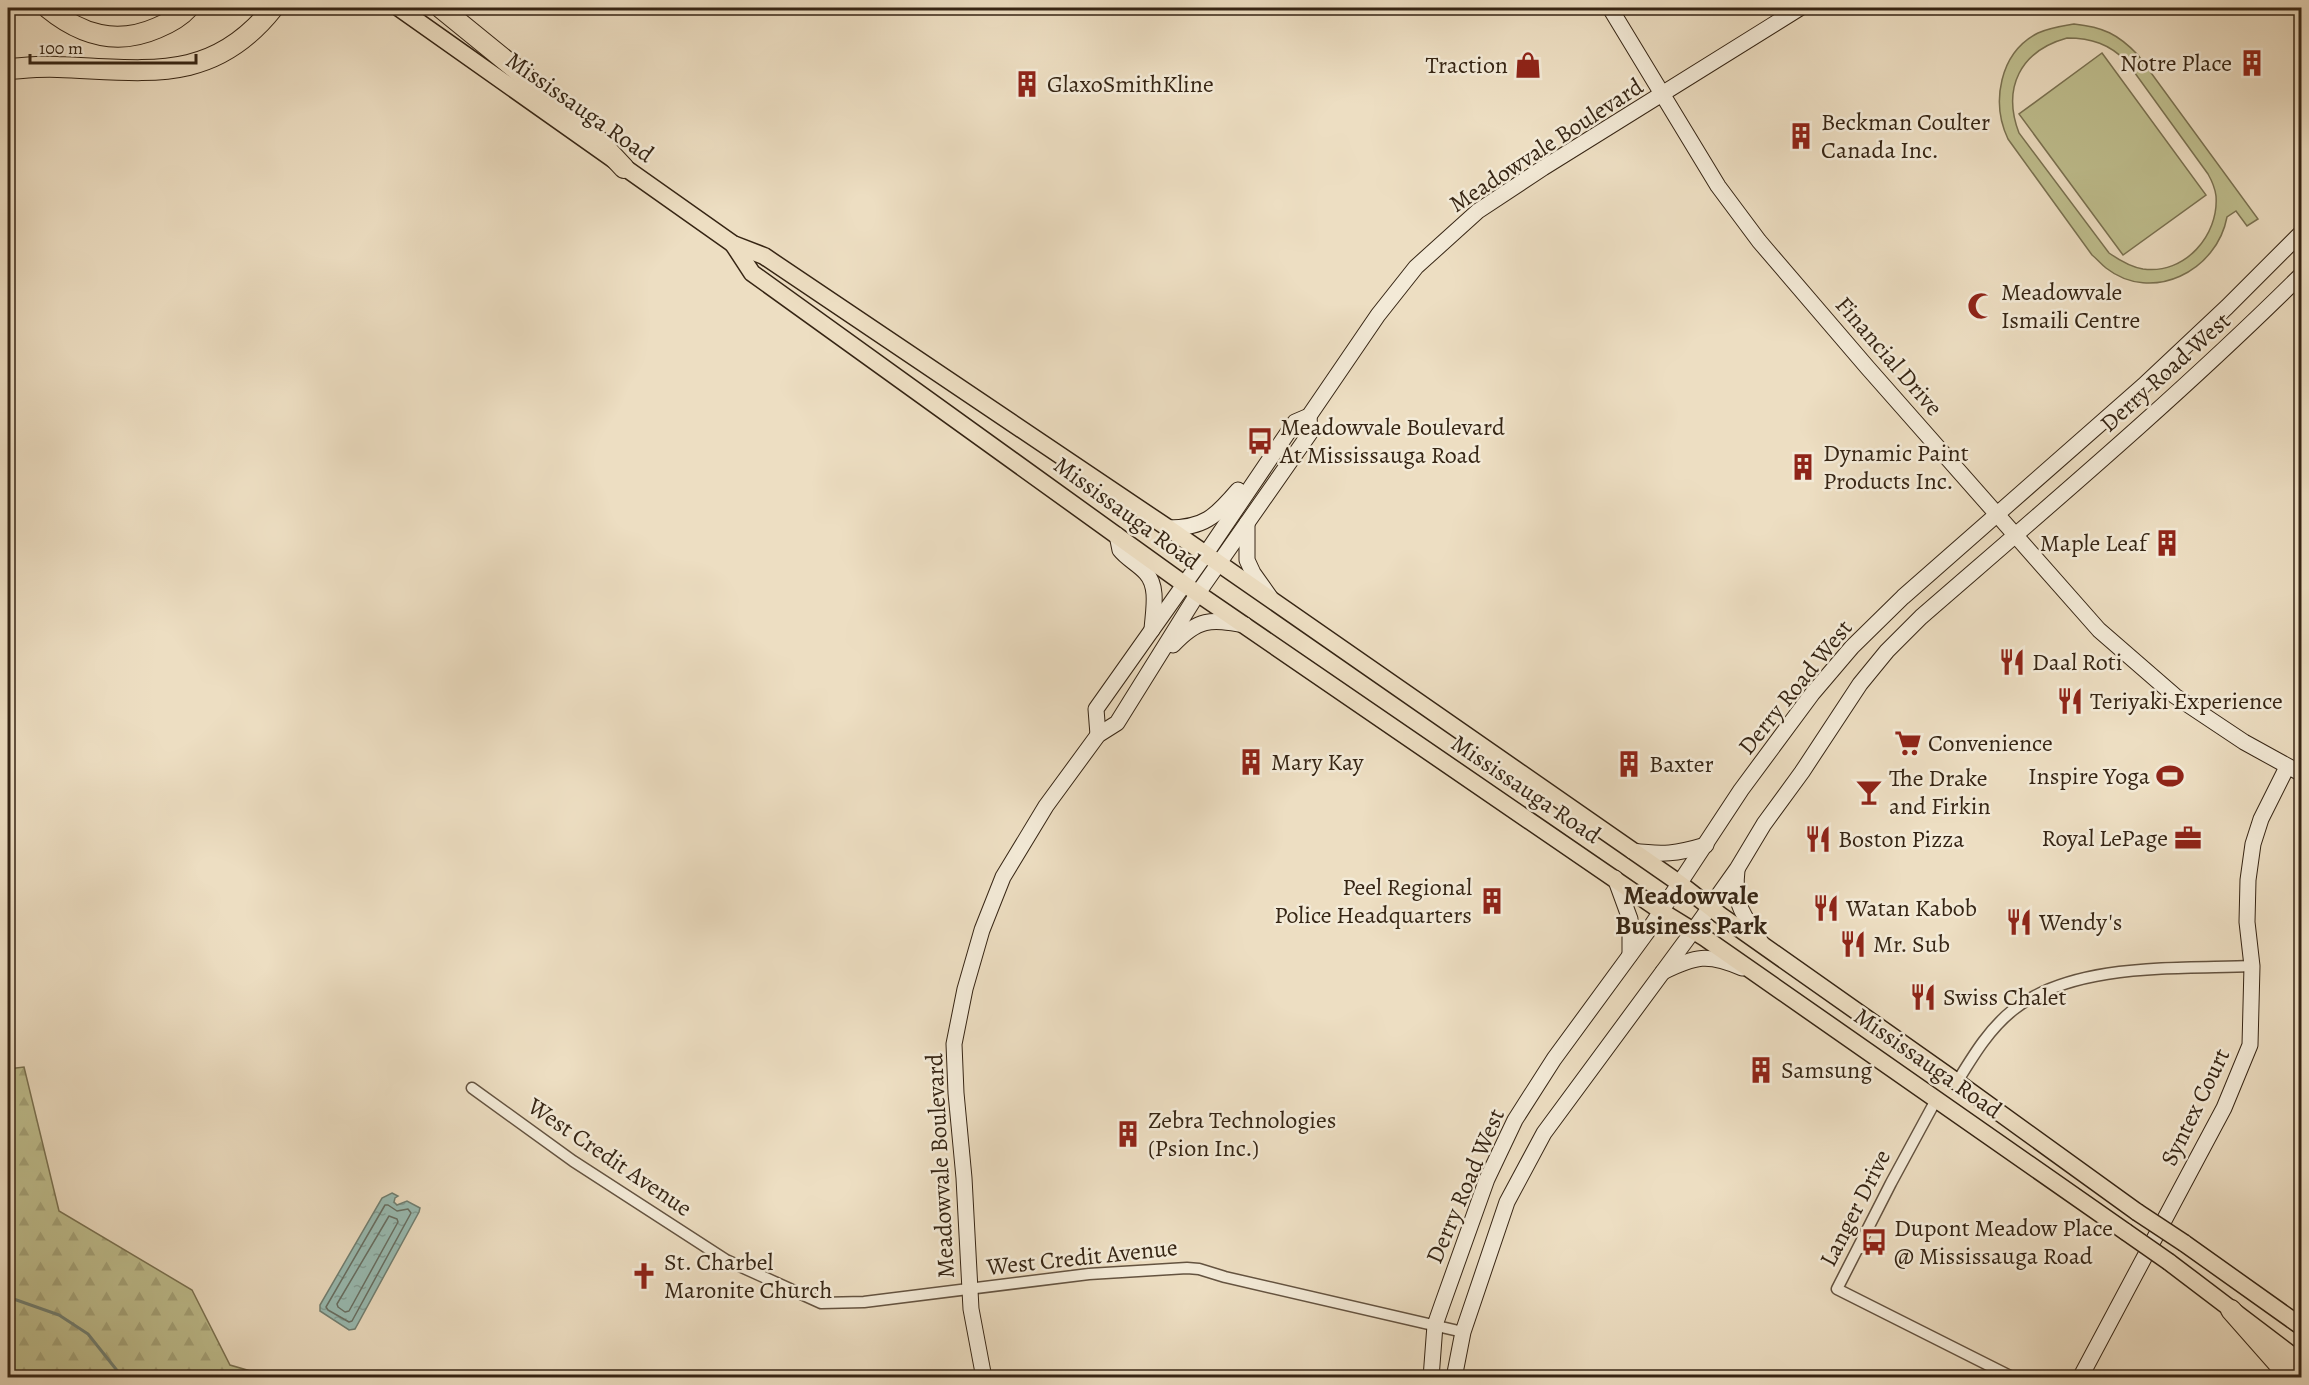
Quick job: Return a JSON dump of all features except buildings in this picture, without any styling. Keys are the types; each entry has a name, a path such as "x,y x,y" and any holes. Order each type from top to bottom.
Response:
{"highway":[{"path":"48,8 60,18 90,33 119,38 153,30 170,22 188,8"},
{"path":"8,69 55,67 126,70 173,68 195,64 218,56 246,38 273,8"},
{"path":"441,8 582,122 624,168"},
{"path":"2231,1310 2291,1377"}],"main road":[{"name":"Mississauga Road","path":"399,8 733,244 764,256 1168,528 1679,883 1709,907 2301,1327"},
{"name":"Financial Drive","path":"1610,8 1718,186 1759,241 2099,630 2125,655 2175,696 2244,742 2301,774"},
{"name":"Meadowvale Boulevard","path":"1212,560 1252,485 1295,422 1309,416 1378,315 1416,267 1478,211 1800,8"},
{"name":"Derry Road West","path":"1431,1377 1435,1325 1487,1179 1515,1120 1554,1059 1661,911 1741,790 1812,694 1902,597 2143,386 2227,307 2301,232"},
{"name":"Mississauga Road","path":"733,244 752,273 1191,588 1937,1098 2169,1262 2301,1363"},
{"name":"Derry Road West","path":"1454,1377 1463,1332 1507,1202 1544,1133 1694,931 1860,684 1921,617 2162,406 2248,327 2301,274"},
{"name":"Meadowvale Boulevard","path":"1098,735 1096,709 1152,630 1247,523 1310,433 1309,416"},
{"path":"1168,528 1191,527 1203,523 1220,511 1238,490 1252,485"},
{"path":"1247,523 1247,560 1270,599"},
{"path":"1117,535 1120,550 1144,570 1150,579 1154,592 1152,630"},
{"name":"Meadowvale Boulevard","path":"984,1377 969,1290 964,1178 956,1093 954,1044 965,989 982,930 1003,877 1046,806 1098,735 1117,723 1160,653 1191,588"},
{"path":"1160,653 1170,648 1184,633 1198,624 1219,621 1246,626"},
{"name":"Syntex Court","path":"2080,1377 2224,1108 2250,1045 2252,966 2247,922 2247,880 2253,844 2268,801 2287,767"},
{"path":"1629,850 1663,855 1706,845"},
{"path":"1737,869 1734,889 1738,905 1762,944"},
{"path":"1615,878 1630,919 1630,955"},
{"path":"1660,974 1682,963 1704,957 1729,962 1760,977"}],"street":[{"path":"1957,1082 1979,1046 2001,1022 2014,1010 2047,991 2074,981 2120,972 2252,966"},
{"name":"West Credit Avenue","path":"472,1088 573,1161 726,1260 821,1303 864,1302 1089,1274 1193,1268 1463,1332"},
{"name":"Langer Drive","path":"1937,1098 1836,1290 2014,1377"}],"green space":[{"path":"2074,24 2093,27 2109,33 2124,42 2138,55 2258,219 2247,226 2236,211 2227,217 2221,236 2210,253 2180,276 2162,282 2143,283 2124,278 2106,268 2092,255 2008,139 2000,110 2000,95 2002,80 2014,53 2038,33","holes":["2067,38 2107,46 2127,62 2212,182 2216,196 2212,225 2196,249 2173,266 2143,269 2125,263 2109,253 2019,133 2014,117 2013,101 2014,87 2019,74 2037,52"]},
{"path":"2102,53 2206,195 2123,255 2019,114"},
{"path":"24,1067 59,1211 192,1290 230,1365 271,1377 8,1377 8,1069"}],"water":[{"path":"392,1193 398,1196 394,1202 397,1205 407,1201 420,1208 419,1212 355,1329 349,1330 320,1311 320,1305 382,1198"}],"waterway":[{"path":"8,1297 59,1315 88,1334 123,1378"}],"place":[{"name":"Notre Place","path":"2252,63"},
{"name":"Traction","path":"1528,65"},
{"name":"GlaxoSmithKline","path":"1027,84"},
{"name":"Beckman Coulter Canada Inc.","path":"1801,136"},
{"name":"Meadowvale Ismaili Centre","path":"1981,306"},
{"name":"Meadowvale Boulevard At Mississauga Road","path":"1260,441"},
{"name":"Dynamic Paint Products Inc.","path":"1803,467"},
{"name":"Maple Leaf","path":"2167,543"},
{"name":"Daal Roti","path":"2012,662"},
{"name":"Teriyaki Experience","path":"2070,701"},
{"name":"Convenience","path":"1908,743"},
{"name":"Mary Kay","path":"1251,762"},
{"name":"Baxter","path":"1629,764"},
{"name":"Inspire Yoga","path":"2170,776"},
{"name":"The Drake and Firkin","path":"1869,792"},
{"name":"Royal LePage","path":"2188,838"},
{"name":"Boston Pizza","path":"1818,839"},
{"name":"Peel Regional Police Headquarters","path":"1492,901"},
{"name":"Watan Kabob","path":"1826,908"},
{"name":"Wendy's","path":"2019,922"},
{"name":"Mr. Sub","path":"1853,944"},
{"name":"Swiss Chalet","path":"1923,997"},
{"name":"Samsung","path":"1761,1070"},
{"name":"Zebra Technologies (Psion Inc.)","path":"1128,1134"},
{"name":"Dupont Meadow Place @ Mississauga Road","path":"1874,1242"},
{"name":"St. Charbel Maronite Church","path":"644,1276"}],"district":[{"name":"Meadowvale Business Park","path":"1691,910"}]}
